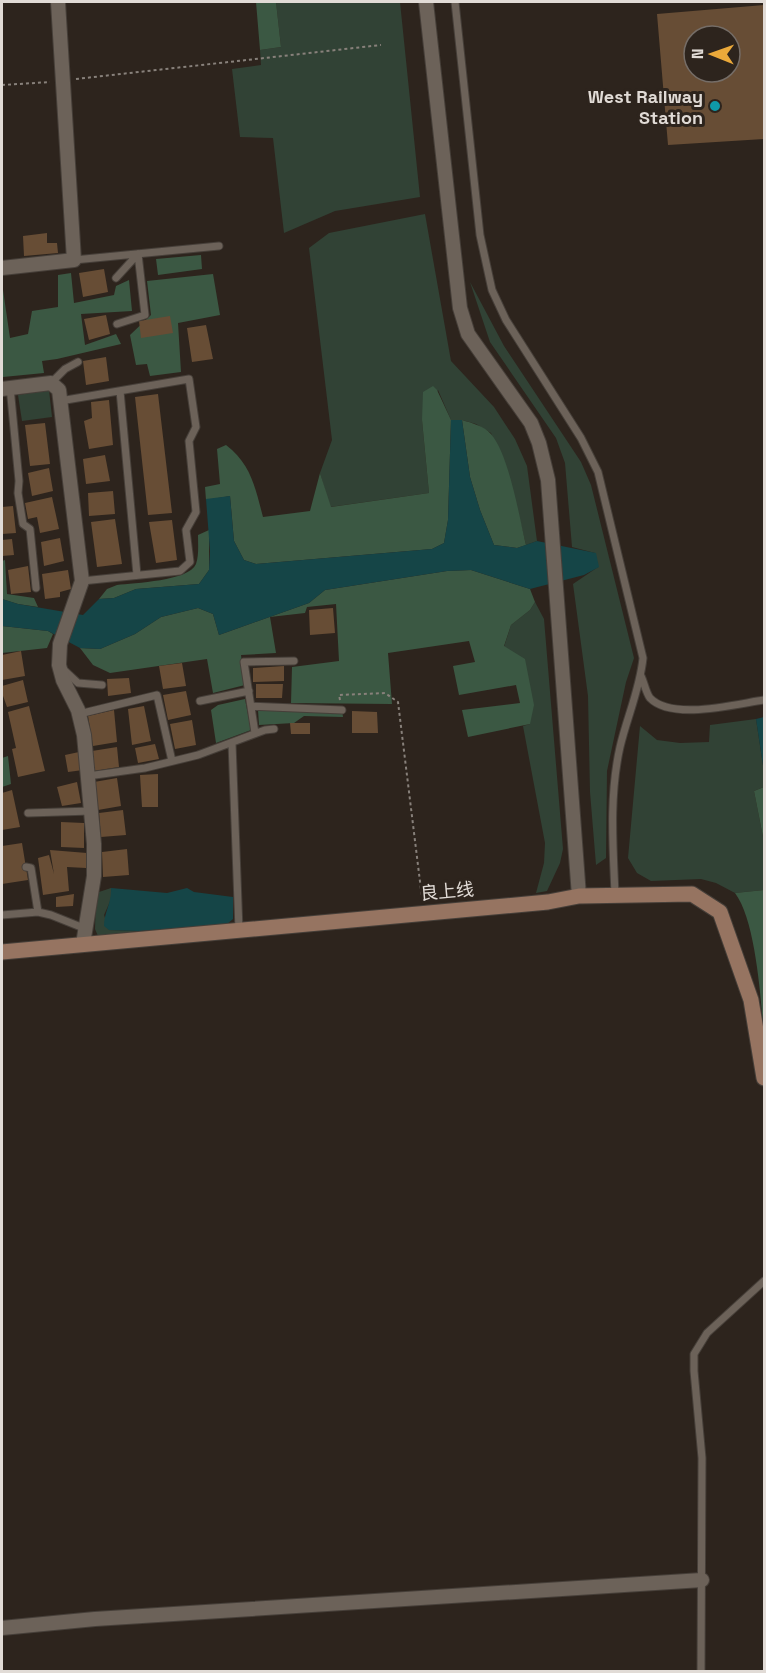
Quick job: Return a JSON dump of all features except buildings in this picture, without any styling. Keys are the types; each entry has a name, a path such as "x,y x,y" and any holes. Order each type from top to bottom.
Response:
{"street":[{"path":"2,268 74,260 58,2"},
{"path":"426,2 460,308 468,334 531,423 539,443 548,480 579,896"},
{"path":"6,388 51,383 59,390 82,581 60,644 59,665 63,680 79,714 84,735 88,776 94,844 94,876 84,937"},
{"name":"良上线","path":"2,952 84,937 239,930 548,902 579,896 692,894 720,912 751,1000 765,1078"},
{"path":"2,1628 94,1619 702,1580"}],"lane":[{"path":"455,2 480,235 492,290 506,320 581,438 598,472 643,658 641,676 620,748 613,799 615,894"},
{"path":"74,260 219,246"},
{"path":"116,278 138,254"},
{"path":"117,324 145,315 138,254"},
{"path":"51,383 65,369 78,362"},
{"path":"60,401 189,379 196,427 189,441 196,512 186,530 190,562 180,572 82,581"},
{"path":"6,388 19,481 18,493 22,524 30,529 36,588"},
{"path":"120,391 137,575"},
{"path":"255,733 244,662 294,661"},
{"path":"59,665 78,683 102,685"},
{"path":"641,676 650,697 667,708 689,710 765,700"},
{"path":"200,700 249,691"},
{"path":"79,714 157,695 172,761"},
{"path":"251,706 342,710"},
{"path":"88,776 145,768 198,755 255,733 273,729"},
{"path":"232,743 239,930"},
{"path":"28,813 91,811"},
{"path":"26,867 31,868 38,912"},
{"path":"2,915 38,912 84,937"},
{"path":"701,1671 702,1458 694,1354 707,1333 765,1281"}],"path":[{"path":"2,85 63,81 381,45"},
{"path":"342,710 339,695 385,693 398,702 424,913"}],"green space":[{"path":"256,2 276,2 281,47 260,50"},
{"path":"276,2 400,2 420,197 335,211 284,233 273,138 240,137 232,69 261,65 260,50 281,47"},
{"path":"425,214 451,361 494,407 515,439 527,466 537,541 526,545 510,481 491,433 476,424 451,420 438,390 422,420 429,493 330,507 320,473 332,440 309,248 329,233"},
{"path":"201,255 202,269 158,275 156,259"},
{"path":"71,273 74,303 114,295 116,286 129,280 132,311 81,314 85,345 116,334 121,344 42,361 44,373 3,377 2,283 10,338 28,334 32,311 58,307 58,275"},
{"path":"213,274 220,315 178,323 181,372 150,376 147,364 136,365 130,335 151,315 147,281"},
{"path":"470,282 504,346 581,462 591,485 634,658 626,682 607,771 606,858 596,865 590,792 588,696 573,584 598,567 595,553 572,547 565,463 556,438 490,342"},
{"path":"433,386 451,420 448,520 444,543 432,549 256,564 244,560 234,541 230,496 206,500 205,487 220,484 217,449 226,445 247,468 263,517 310,511 320,473 331,507 429,493 422,420 423,392"},
{"path":"49,390 52,417 22,421 18,395"},
{"path":"462,420 485,429 497,444 513,486 526,545 517,548 494,545 470,477"},
{"path":"209,530 209,570 199,584 136,589 114,598 99,599 107,589 117,585 172,578 191,570 197,561 198,535"},
{"path":"5,560 7,594 34,598 38,607 2,599 2,561"},
{"path":"471,570 530,589 535,602 530,610 511,625 504,646 525,659 534,705 530,724 468,737 462,710 520,703 516,685 459,695 453,666 475,662 469,641 388,653 392,704 291,703 292,667 339,661 336,604 307,607 305,613 270,617 276,653 241,655 245,685 213,693 207,659 110,673 93,665 80,648 100,649 135,634 161,617 198,608 213,614 219,635 309,603 325,590 447,571"},
{"path":"535,602 544,619 563,849 560,863 547,891 536,893 544,863 545,843 523,726 530,724 517,655 504,647 511,625 530,610"},
{"path":"2,626 48,631 53,634 47,648 2,653"},
{"path":"245,699 251,730 216,743 211,710 218,705"},
{"path":"258,710 342,710 343,717 304,716 294,723 259,725"},
{"path":"756,719 764,772 764,787 754,791 764,842 764,890 735,893 716,883 701,879 651,881 637,873 628,858 640,726 657,740 680,743 709,742 710,725"},
{"path":"8,756 11,784 2,787 2,758"},
{"path":"764,787 764,842 754,791"},
{"path":"111,888 112,897 104,915 109,930 139,931 98,936 95,929 96,893"},
{"path":"764,890 764,1036 753,941 742,906 735,893"}],"water":[{"path":"451,420 462,420 470,477 494,545 517,548 537,541 596,553 599,567 584,575 530,589 471,570 447,571 325,590 309,603 219,635 213,614 198,608 161,617 135,634 100,649 80,648 48,631 2,626 2,599 18,604 83,615 99,599 114,598 136,589 199,584 209,570 210,551 206,499 230,496 234,541 244,560 256,564 432,549 444,543 448,520"},
{"path":"764,717 764,772 756,719"},
{"path":"111,888 167,893 187,888 194,892 233,897 233,919 227,924 139,931 109,930 104,926"}],"place":[{"name":"West Railway Station","path":"715,106"}]}
